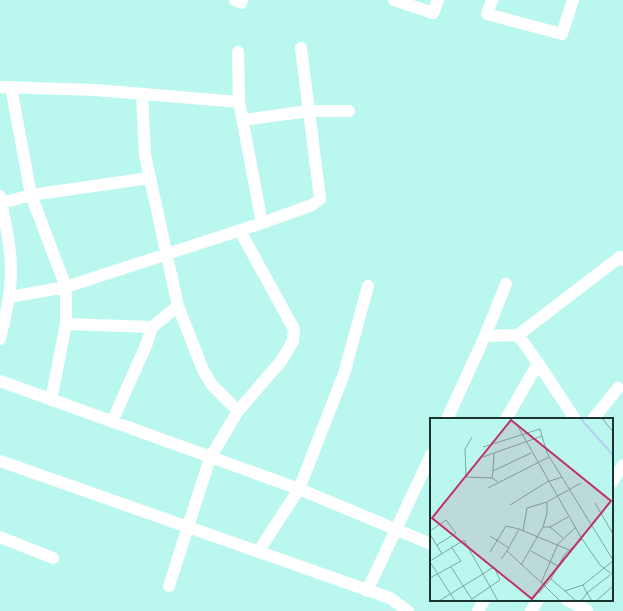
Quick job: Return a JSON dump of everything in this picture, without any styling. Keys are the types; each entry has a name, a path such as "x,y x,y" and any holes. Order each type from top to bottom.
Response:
{"street":[{"path":"235,0 241,2 242,0"},
{"path":"394,0 433,13 438,0"},
{"path":"492,0 487,14 562,34 573,0"},
{"path":"9,297 66,287 166,256 240,232 312,205 320,199 301,48"},
{"path":"238,52 239,102 262,223"},
{"path":"51,400 66,324 66,287 31,195 6,87 96,90 239,102"},
{"path":"142,94 145,155 178,306 203,370 212,385 238,411"},
{"path":"243,120 309,111 349,111"},
{"path":"0,339 9,297 11,272 1,200 149,178"},
{"path":"169,586 210,458 238,411 282,360 293,341 294,329 240,232"},
{"path":"485,336 518,335 620,257 623,260"},
{"path":"448,418 485,336 506,284"},
{"path":"258,552 299,489 344,374 368,286"},
{"path":"112,422 147,343 152,327 178,306"},
{"path":"66,324 152,327"},
{"path":"518,335 574,418"},
{"path":"507,418 538,363"},
{"path":"0,381 299,489 430,544"},
{"path":"594,418 618,388"},
{"path":"367,590 430,458"},
{"path":"0,461 390,598 408,611"},
{"path":"613,480 623,465"},
{"path":"0,537 53,558"},
{"path":"478,611 483,601"},
{"path":"532,611 537,601"},
{"path":"569,601 586,610"}]}
